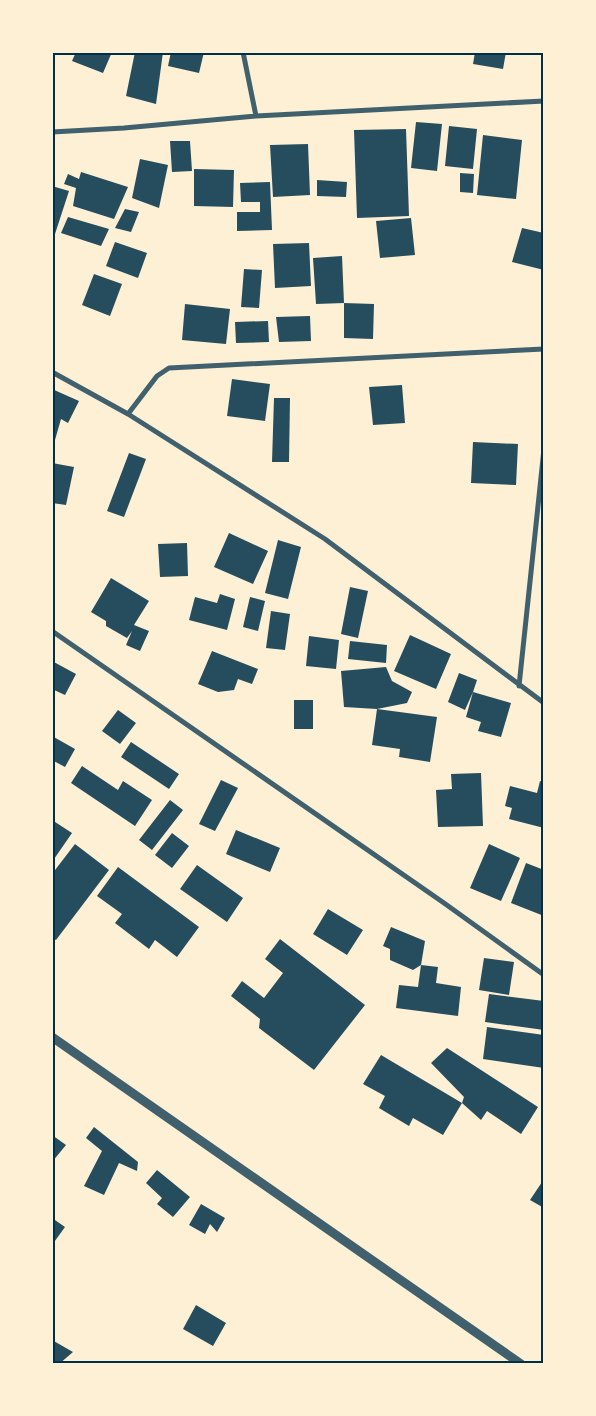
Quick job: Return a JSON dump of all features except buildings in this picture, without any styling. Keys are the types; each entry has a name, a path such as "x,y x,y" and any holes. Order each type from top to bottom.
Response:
{"street":[{"path":"243,52 256,116"},
{"path":"52,132 124,128 256,116 544,101"},
{"path":"128,414 157,376 169,368 544,349"},
{"path":"52,372 128,414 325,539 544,703"},
{"path":"519,686 544,448"},
{"path":"52,632 544,975"},
{"path":"52,1036 521,1364"}]}
